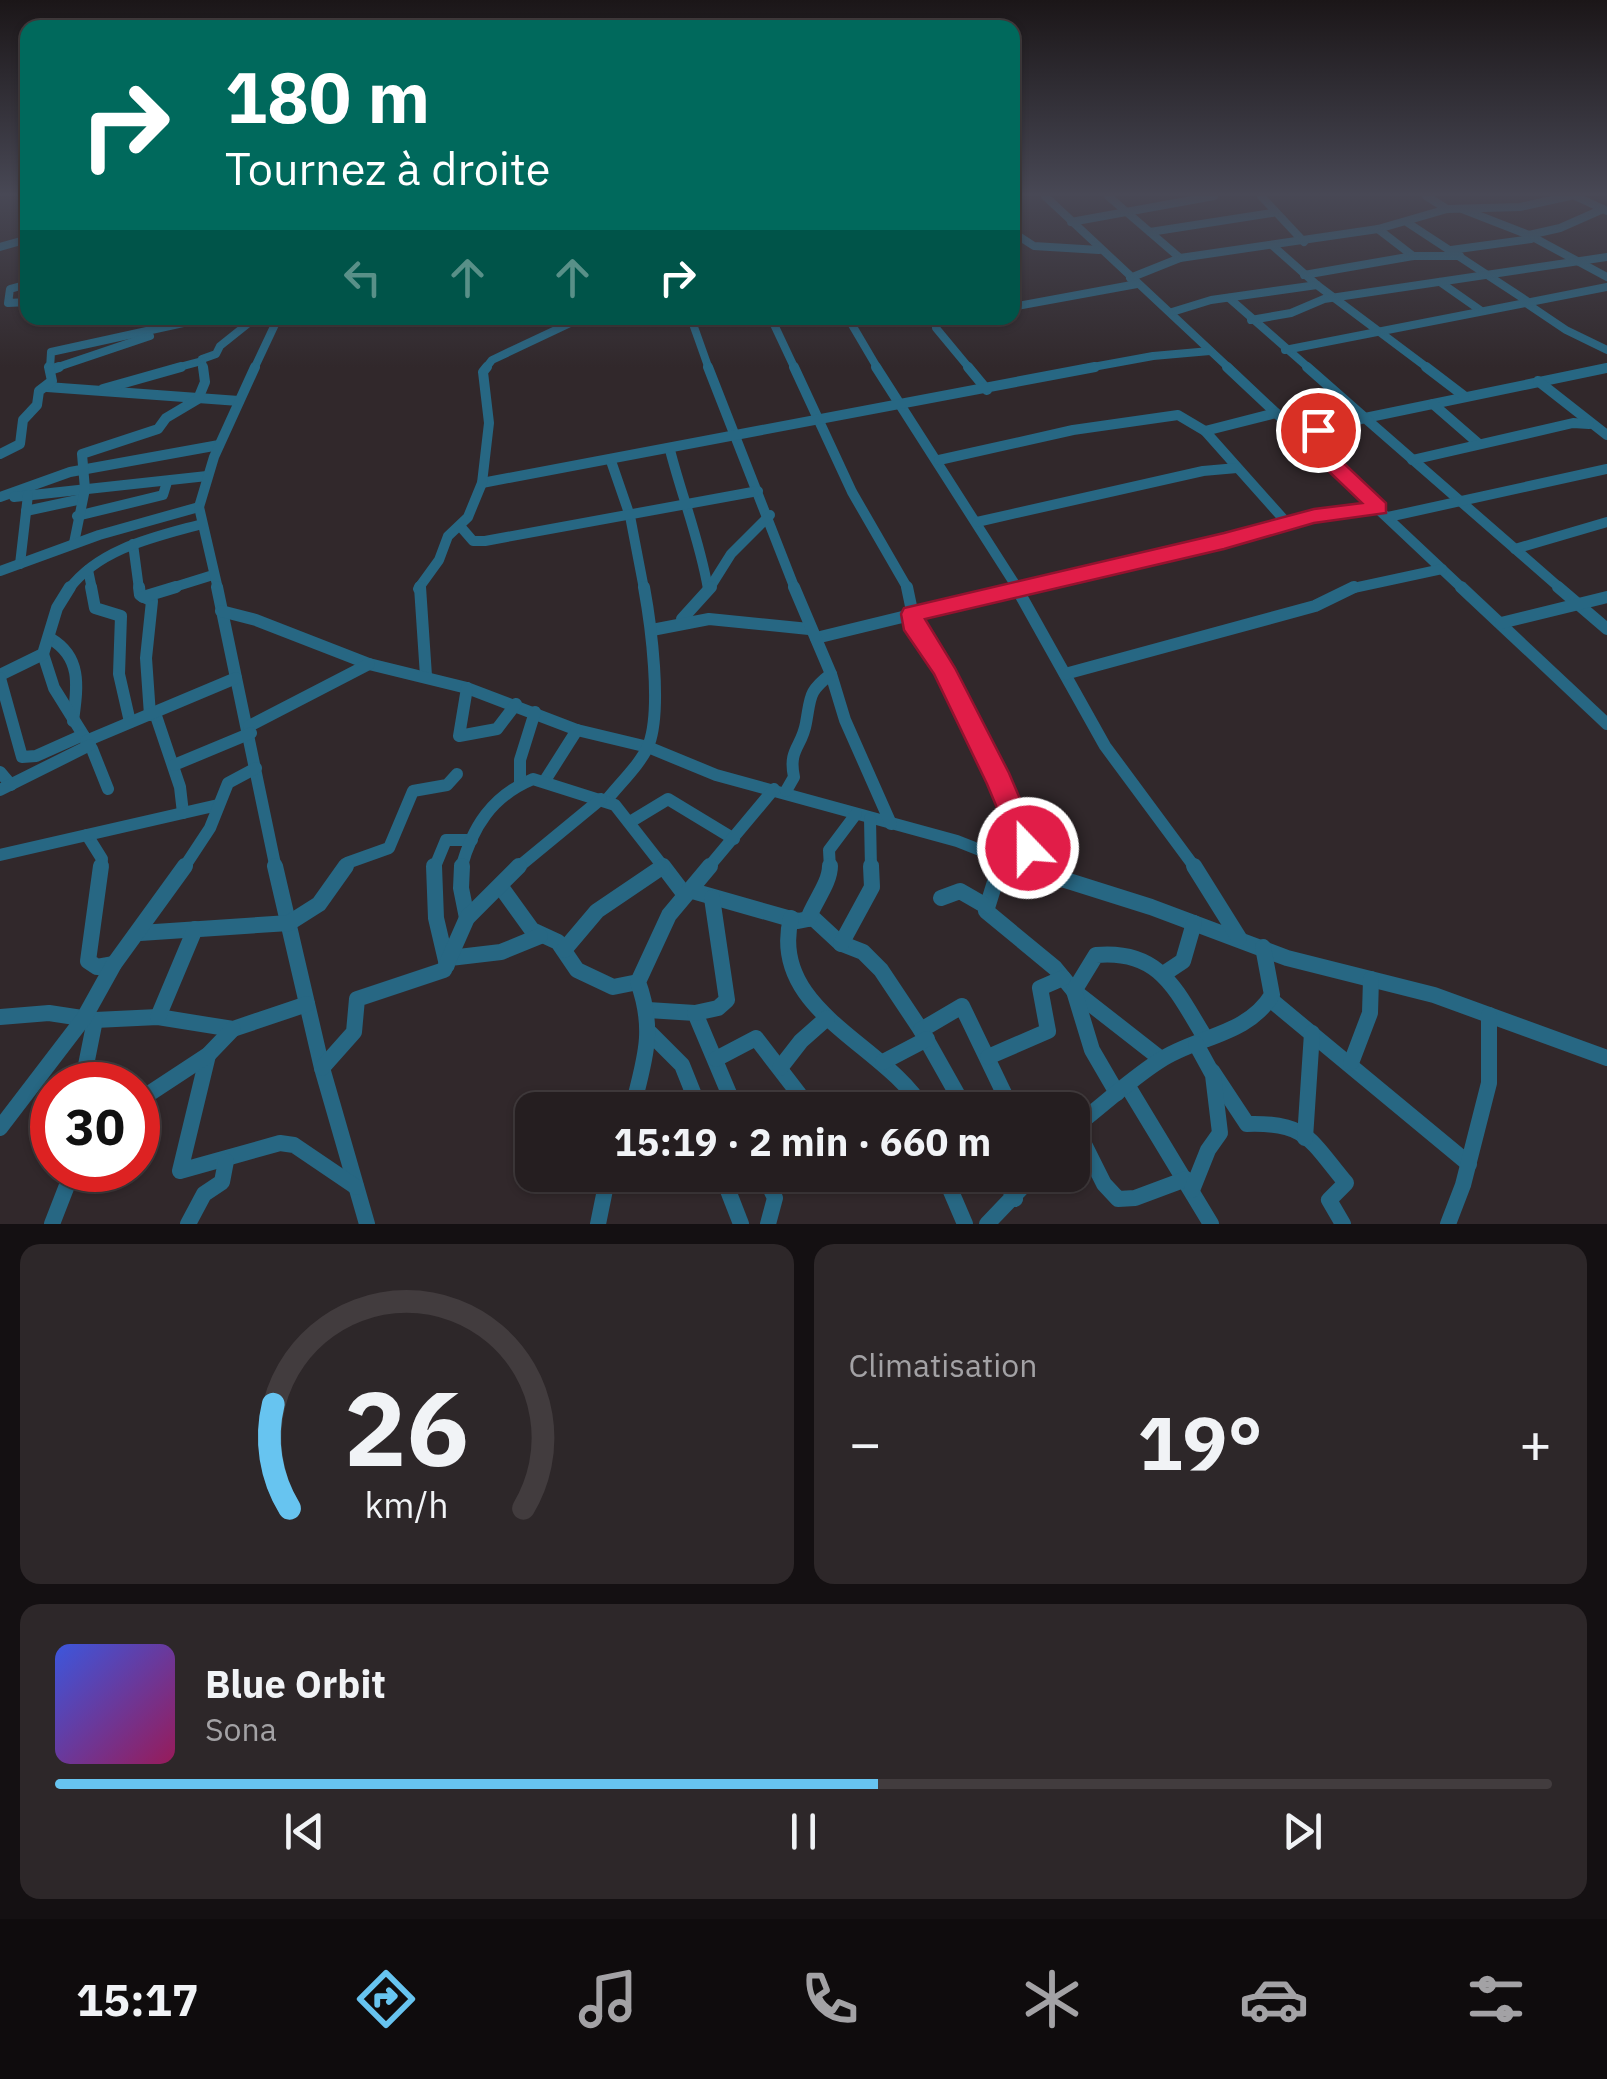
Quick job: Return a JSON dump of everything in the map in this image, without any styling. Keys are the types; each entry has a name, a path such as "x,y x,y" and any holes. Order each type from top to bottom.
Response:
{"street":[{"path":"1103,253 1172,312 1607,724"},
{"path":"1174,253 1180,258"},
{"path":"1020,305 1133,281 1180,258 1218,253"},
{"path":"1281,253 1464,396"},
{"path":"1408,253 1412,256"},
{"path":"1304,275 1412,256 1453,253"},
{"path":"1455,253 1566,330 1607,350"},
{"path":"1562,253 1607,278"},
{"path":"1251,320 1336,299 1607,257"},
{"path":"1440,282 1480,310"},
{"path":"1172,312 1229,298 1317,285"},
{"path":"20,286 10,289 8,303 20,302"},
{"path":"1285,350 1607,286"},
{"path":"1229,298 1607,629"},
{"path":"0,454 20,444 26,415 37,406 39,391 52,381 51,352 178,325"},
{"path":"103,389 215,355 220,346 246,325"},
{"path":"275,325 219,445 199,506 307,1004 366,1224"},
{"path":"426,676 418,589 437,562 448,536 468,517 482,484 489,424 483,372 492,360 567,325"},
{"path":"693,325 733,438 744,452 748,472 770,515 773,537 890,824"},
{"path":"774,325 852,492 910,592 916,630 944,668 1000,782 1037,872"},
{"path":"852,325 898,405 938,460 1018,587 1105,746 1209,887 1240,938"},
{"path":"936,325 988,390"},
{"path":"50,370 94,358 158,330"},
{"path":"482,484 1152,356 1210,351"},
{"path":"74,543 84,494 84,453 158,429 166,418 198,399 206,382 202,360"},
{"path":"1326,458 1316,432 1464,396 1607,368"},
{"path":"1538,381 1607,435"},
{"path":"48,386 239,401"},
{"path":"1433,404 1479,444"},
{"path":"1206,431 1276,413"},
{"path":"938,460 1178,415 1206,431 1288,523"},
{"path":"1412,460 1573,423 1589,424"},
{"path":"0,498 83,470 219,445"},
{"path":"670,450 683,502 702,552 708,590"},
{"path":"448,962 468,918 531,854 604,800 648,747 654,725 652,630 630,516 612,460"},
{"path":"977,522 1186,474 1237,468"},
{"path":"1388,517 1607,469"},
{"path":"26,511 144,482 207,476"},
{"path":"139,523 144,482"},
{"path":"77,516 165,494 167,482"},
{"path":"460,526 473,541 486,541 758,491"},
{"path":"0,498 84,494"},
{"path":"20,564 28,495"},
{"path":"0,572 74,543 199,506"},
{"path":"652,630 682,619 812,633 912,614 1288,523 1379,508"},
{"path":"682,619 719,578 731,554 770,515"},
{"path":"1515,548 1607,522"},
{"path":"108,789 87,740 62,696 45,678 43,654 61,600 88,570 132,544 202,524"},
{"path":"132,544 143,598"},
{"path":"1065,674 1302,610 1334,599 1355,586 1442,569"},
{"path":"88,570 95,608 122,616 119,674 130,722"},
{"path":"143,598 213,575"},
{"path":"1501,624 1607,597"},
{"path":"143,598 152,601 148,618 150,671 145,682 153,714 174,765 183,814"},
{"path":"221,611 256,620 369,664 468,688 577,730 648,747 716,775 957,842 1240,938 1287,958 1489,1015 1607,1058"},
{"path":"50,639 68,646 73,656 73,721"},
{"path":"43,654 0,676 22,757 87,740 236,678"},
{"path":"174,765 250,730 334,679 369,664"},
{"path":"636,1092 650,1033 648,1010 638,982 668,914 794,774 790,756 806,724 806,703 831,674"},
{"path":"468,688 459,736 493,731 516,704"},
{"path":"520,784 520,760 535,712"},
{"path":"544,782 577,730"},
{"path":"0,772 6,787 87,740"},
{"path":"3,1117 89,1019 114,964 140,933 210,828 228,782 256,768"},
{"path":"140,933 289,923 319,904 344,874 347,863 389,848 413,791 447,785 457,774"},
{"path":"468,918 460,870 488,805 533,779 604,800 630,822 662,867 687,892 814,920 841,944 871,958 924,1034 956,1092"},
{"path":"630,822 668,799 734,838"},
{"path":"0,855 218,805"},
{"path":"863,817 830,850 830,878 786,935 788,956 827,1018 850,1040 883,1062 909,1092"},
{"path":"841,944 872,887 863,817"},
{"path":"87,835 102,858 88,961 97,967 114,964"},
{"path":"448,962 436,920 436,857 446,840 472,840"},
{"path":"1002,858 986,911 1161,1059"},
{"path":"564,950 597,911 662,867"},
{"path":"501,888 540,936 558,942 577,970 606,986 638,982"},
{"path":"942,898 960,892 986,906"},
{"path":"648,1010 696,1013 718,1008 727,1000 712,898"},
{"path":"1165,974 1183,961 1194,922"},
{"path":"158,1017 195,929"},
{"path":"322,1068 354,1032 359,997 427,978 448,962 501,952 540,936"},
{"path":"1263,947 1271,1000 1468,1164"},
{"path":"988,1057 1048,1031 1040,988 1068,984 1105,951 1118,952 1165,974 1212,1071 1247,1124 1284,1122 1320,1149 1346,1183 1329,1200 1343,1224"},
{"path":"1351,1063 1370,1013 1371,979"},
{"path":"1068,984 1092,1050 1189,1184 1212,1224"},
{"path":"1090,1114 1161,1059 1242,1025 1271,1000"},
{"path":"160,1087 208,1055 234,1029 307,1004"},
{"path":"883,1062 962,1005 1004,1092"},
{"path":"0,1017 49,1013 89,1019 158,1017 234,1029"},
{"path":"696,1013 702,1037 729,1092"},
{"path":"1448,1224 1489,1083 1489,1015"},
{"path":"780,1068 801,1041 827,1018"},
{"path":"84,1062 89,1019"},
{"path":"650,1033 682,1064 693,1092"},
{"path":"1306,1138 1312,1033"},
{"path":"716,1059 756,1038 798,1092"},
{"path":"208,1055 180,1171 280,1143 294,1145 356,1187"},
{"path":"1090,1157 1104,1184 1118,1199 1189,1184 1220,1133 1212,1071"},
{"path":"188,1224 204,1194 222,1182 226,1161"},
{"path":"52,1224 64,1192"},
{"path":"598,1224 605,1192"},
{"path":"729,1192 741,1224"},
{"path":"768,1224 775,1198 772,1192"},
{"path":"951,1192 965,1224"},
{"path":"1011,1192 1015,1199"},
{"path":"987,1224 1021,1192"}],"route":[{"path":"1028,848 944,668 916,630 912,614 1314,516 1379,508 1326,458 1318,430"}]}
